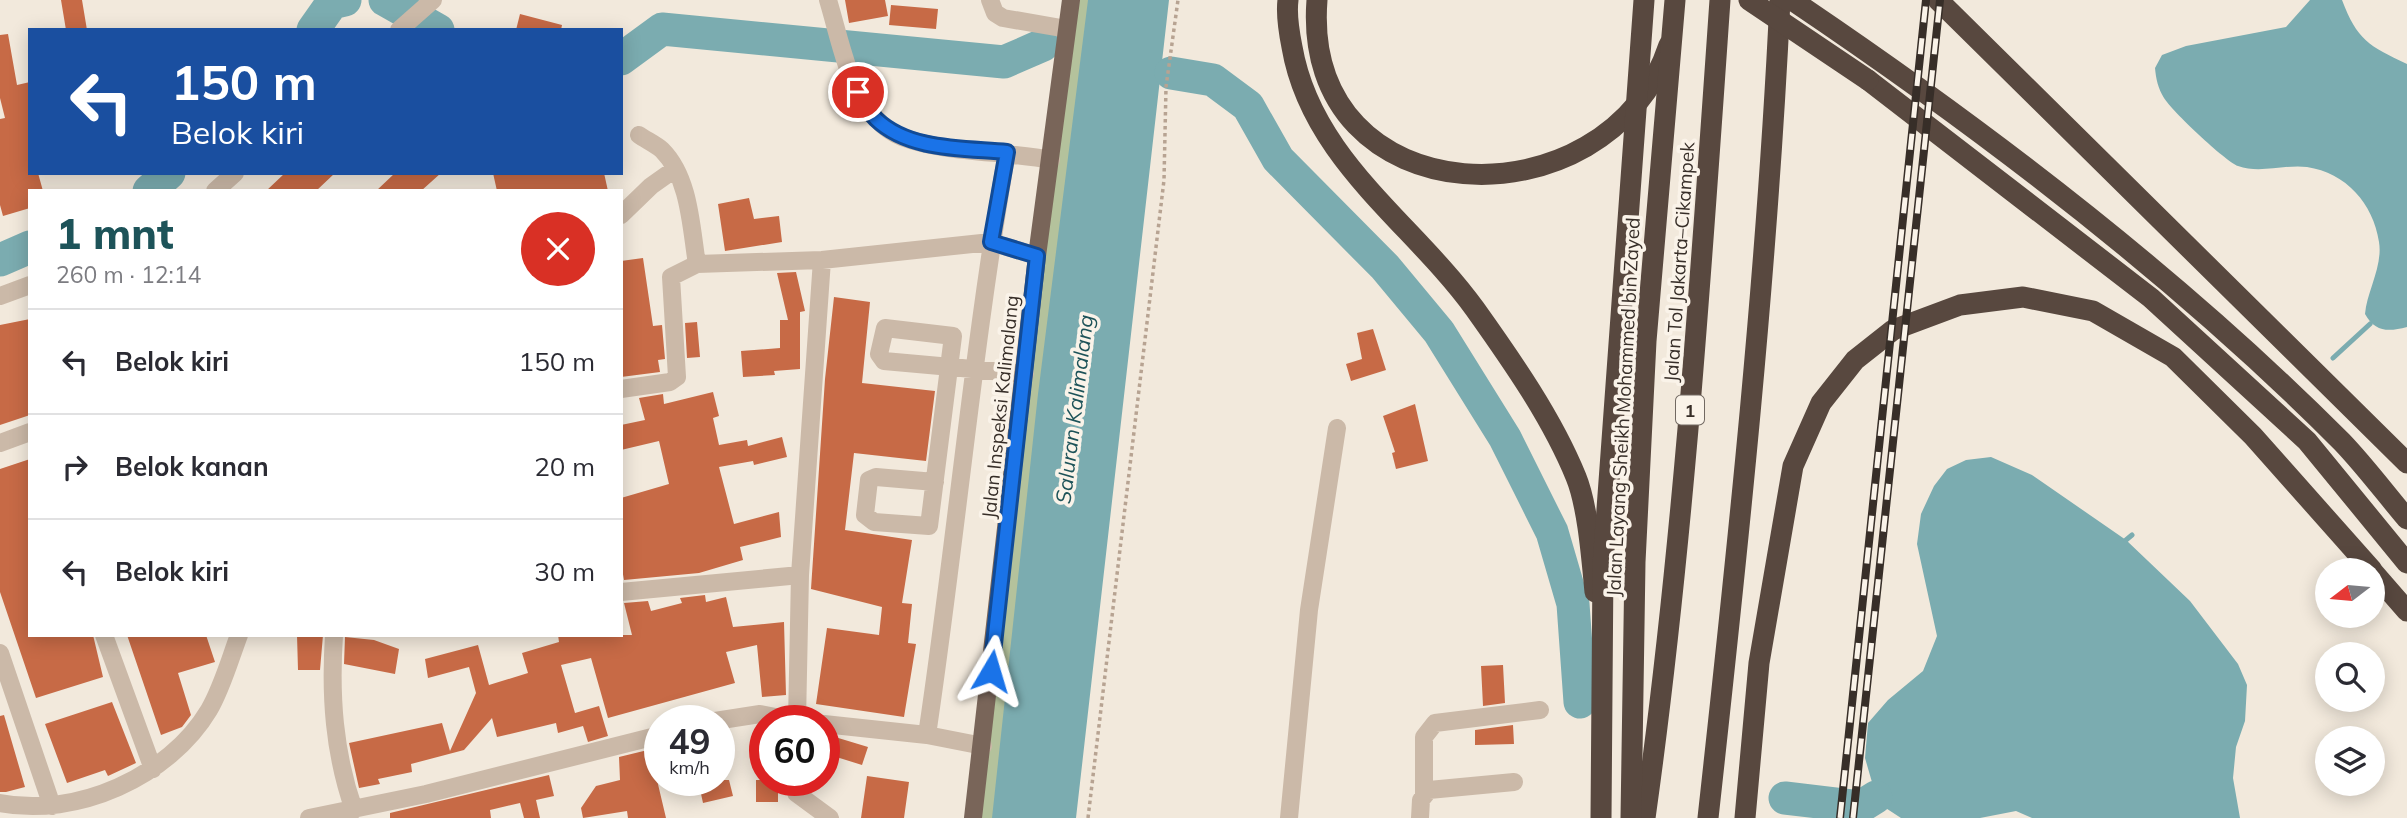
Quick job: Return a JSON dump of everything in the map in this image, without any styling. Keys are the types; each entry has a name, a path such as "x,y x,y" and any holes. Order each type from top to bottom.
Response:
{"highway":[{"path":"1288,0 1289,32 1295,68 1320,124 1357,177 1473,308 1552,427 1577,480 1592,562 1599,630 1600,734 1593,818"},
{"path":"1317,0 1315,20 1320,60 1340,103 1361,129 1400,158 1435,172 1480,176 1518,172 1555,162 1589,147 1633,110 1664,60 1675,27 1677,0"},
{"name":"Jalan Layang Sheikh Mohammed bin Zayed","path":"1601,818 1603,564 1644,0"},
{"name":"Jalan Layang Sheikh Mohammed bin Zayed","path":"1631,818 1634,562 1645,355 1677,0"},
{"name":"Jalan Tol Jakarta–Cikampek","path":"1645,818 1666,665 1694,370 1720,0"},
{"path":"1749,0 1868,80 1976,161 2160,307 2308,441 2407,563"},
{"path":"1708,818 1741,508 1775,106 1780,0"},
{"path":"1791,0 1881,60 2139,255 2343,443 2407,519"},
{"path":"1938,0 2407,463"},
{"path":"1745,818 1759,663 1793,466 1821,403 1854,360 1893,330 1960,305 2023,297 2093,311 2173,357 2253,436 2361,558"},
{"path":"2385,586 2407,611"}],"main road":[{"name":"Jalan Inspeksi Kalimalang","path":"973,818 1037,256 1071,0"}],"street":[{"path":"828,0 858,92 875,119 901,136 945,146 1007,152 1051,160"},
{"path":"990,0 995,13 1003,18 1067,29"},
{"path":"401,28 429,3"},
{"path":"639,135 662,151 675,169 684,191 697,264"},
{"path":"927,735 957,529 991,242 1007,152"},
{"path":"623,213 651,186 675,169"},
{"path":"217,189 233,175"},
{"path":"623,389 670,382 677,377 671,277 697,264 822,260 991,242 1037,256"},
{"path":"797,705 800,575 822,260"},
{"path":"0,296 28,286"},
{"path":"929,526 951,367 1025,374"},
{"path":"1289,818 1309,610 1336,428"},
{"path":"0,443 28,434"},
{"path":"935,482 876,477 869,480 864,508 868,519 957,529"},
{"path":"623,592 800,575"},
{"path":"105,637 153,769"},
{"path":"226,637 232,654"},
{"path":"0,803 24,813 84,800 119,787 153,769 186,738 209,710 238,637"},
{"path":"334,637 331,688 336,739 341,773 354,810"},
{"path":"0,653 52,806"},
{"path":"1420,818 1424,737 1435,723 1540,710"},
{"path":"840,726 927,735 983,746"},
{"path":"309,818 354,810 644,739"},
{"path":"1423,794 1440,789 1514,782"},
{"path":"800,796 830,818"}],"path":[{"path":"1088,818 1164,180 1166,87 1178,0"}],"green space":[{"path":"1071,0 1089,0 994,818 973,818"}],"water":[{"name":"Saluran Kalimalang","path":"1088,0 1169,0 1076,818 992,818 1038,394"},
{"path":"2310,0 2342,0 2353,24 2366,40 2407,64 2407,327 2383,329 2373,324 2365,314 2380,251 2371,215 2355,192 2345,183 2321,170 2307,167 2255,169 2238,166 2211,146 2177,113 2160,91 2155,68 2162,55 2186,46 2286,27"},
{"path":"1991,457 2032,475 2126,540 2190,601 2238,664 2247,685 2245,721 2236,747 2233,778 2240,818 2032,818 2016,811 1980,818 1901,818 1878,803 1865,758 1868,723 1888,700 1923,671 1937,636 1917,544 1921,514 1934,486 1947,469 1966,460"}],"building":[{"path":"61,0 82,0 87,28 66,28"},
{"path":"845,0 885,0 888,16 849,23"},
{"path":"891,5 938,9 936,29 889,25"},
{"path":"520,14 562,25 561,28 516,28"},
{"path":"8,34 17,85 28,82 28,175 39,175 42,189 28,189 28,209 3,216 0,205 0,119 5,118 0,98 0,35"},
{"path":"283,175 333,175 318,189 268,189"},
{"path":"393,175 439,175 423,189 378,189"},
{"path":"493,175 604,175 608,189 497,189"},
{"path":"749,198 754,219 779,216 782,242 725,251 718,204"},
{"path":"643,258 653,326 662,325 665,359 658,360 660,372 623,377 623,261"},
{"path":"796,272 805,311 800,312 800,369 774,371 775,375 743,377 741,351 780,348 780,320 788,320 777,273"},
{"path":"834,297 870,302 862,383 935,391 926,461 854,453 845,530 912,540 902,603 912,604 908,643 916,644 904,717 840,708 840,705 816,704 827,628 879,635 882,607 811,589 825,379"},
{"path":"28,319 28,416 0,425 0,325"},
{"path":"697,322 700,357 687,358 685,323"},
{"path":"1373,329 1386,370 1351,381 1346,364 1362,359 1357,333"},
{"path":"713,392 719,416 713,418 719,445 747,440 748,446 782,437 787,457 754,465 753,461 719,467 734,524 779,512 781,537 740,547 743,560 699,573 624,580 623,497 669,484 659,441 623,450 623,425 645,420 639,398 663,394 664,404"},
{"path":"1415,404 1428,461 1396,469 1392,453 1395,452 1383,416"},
{"path":"28,460 28,637 93,637 103,677 36,698 0,592 0,469"},
{"path":"705,595 706,602 726,597 733,627 784,622 786,695 762,697 757,645 726,652 735,683 655,705 644,705 644,708 608,718 591,658 561,665 575,713 599,706 608,736 588,742 583,726 558,733 556,723 497,737 492,718 464,750 411,764 412,772 378,779 380,784 359,788 349,743 442,723 450,751 476,693 469,667 428,678 425,659 478,645 489,685 528,673 522,653 559,642 558,637 632,635 624,603 648,601 651,611 682,603 680,598"},
{"path":"128,637 207,637 215,662 178,673 191,715 182,727 161,735"},
{"path":"297,637 323,637 320,670 298,670"},
{"path":"345,637 374,640 399,649 395,674 344,664"},
{"path":"1503,665 1505,703 1483,706 1481,666"},
{"path":"112,702 136,763 108,776 105,770 67,783 45,724"},
{"path":"4,715 25,787 0,792 0,716"},
{"path":"1513,725 1514,744 1475,745 1475,730"},
{"path":"840,739 868,747 862,765 840,758"},
{"path":"644,751 644,796 661,796 666,818 628,818 627,811 583,818 581,808 596,786 620,780 619,757"},
{"path":"549,775 554,796 536,800 540,818 524,818 520,803 490,810 491,818 390,818 390,813"},
{"path":"867,776 909,782 904,818 861,818"},
{"path":"701,796 733,796 703,803"},
{"path":"756,796 778,796 778,802 756,802"}],"waterway":[{"path":"314,28 332,3 345,0"},
{"path":"385,0 434,28"},
{"path":"623,58 662,29 1004,62 1043,45"},
{"path":"1171,73 1213,80 1248,106 1278,159 1385,267 1439,332 1505,438 1552,532 1573,604 1580,702"},
{"path":"151,189 167,175"},
{"path":"0,260 28,248"},
{"path":"2333,358 2370,324"},
{"path":"2126,540 2132,535"},
{"path":"1785,798 1860,807 1876,797"}],"railway":[{"path":"1840,818 1926,0"},
{"path":"1853,818 1940,0"}],"route":[{"path":"858,92 875,119 901,136 945,146 1007,152 991,242 1037,256 991,671"}]}
